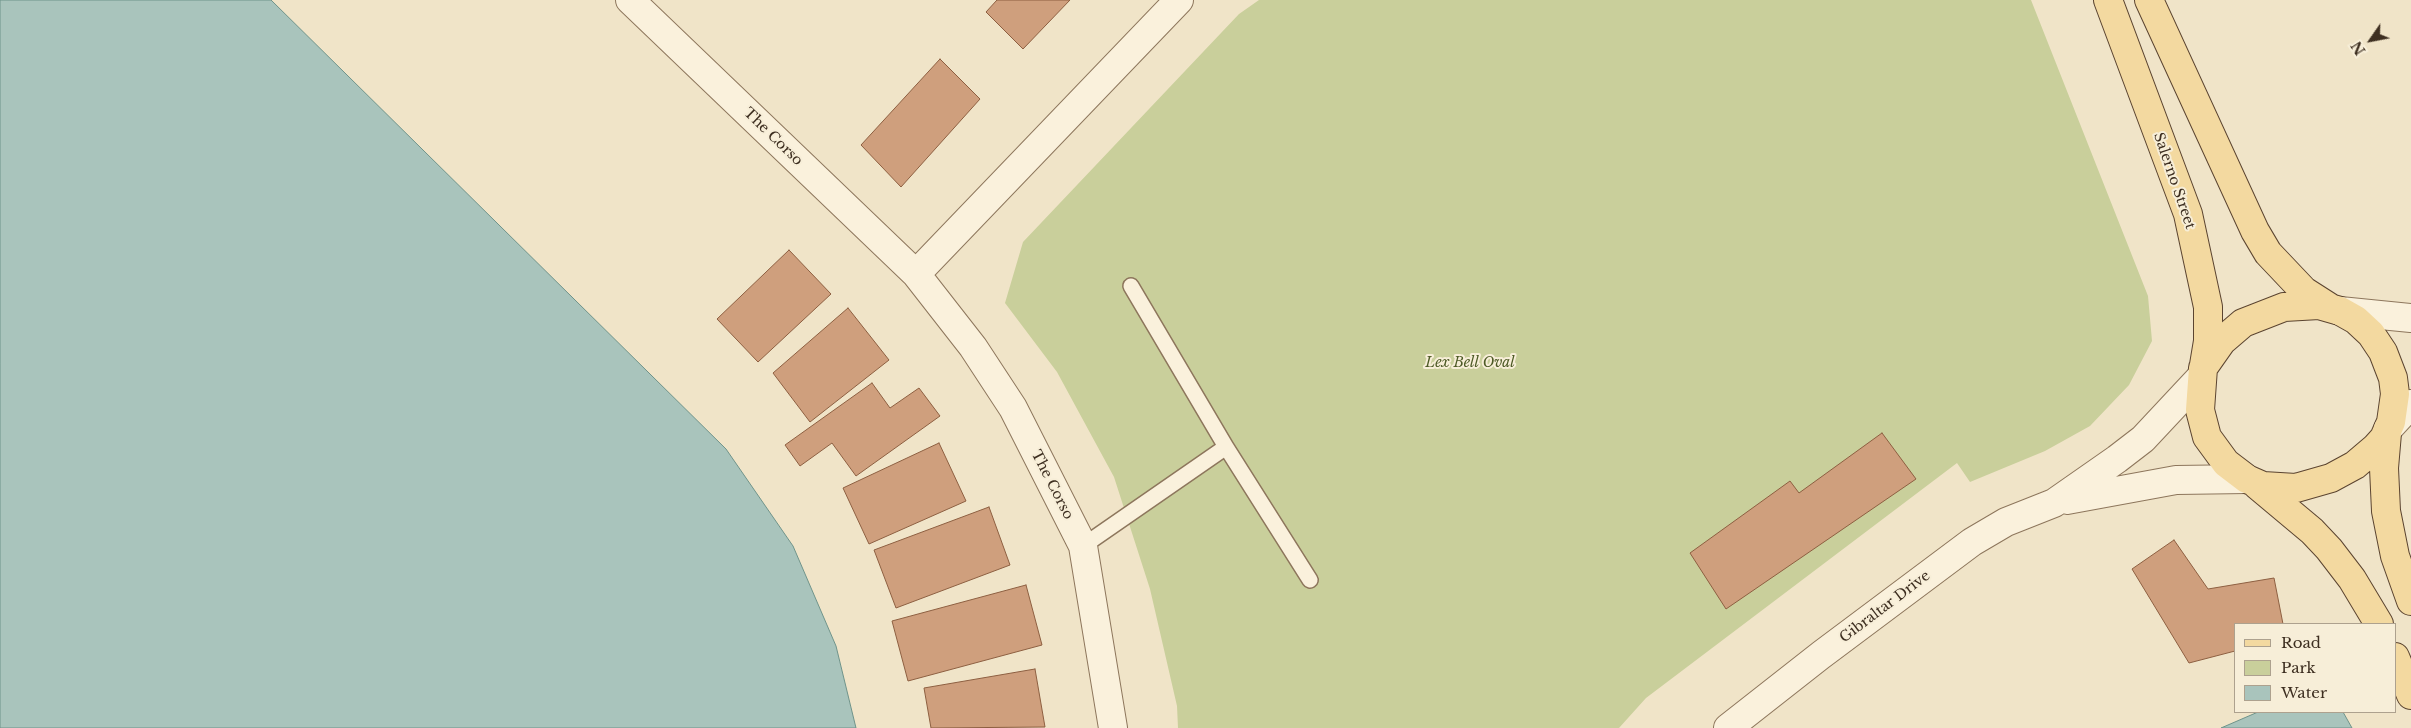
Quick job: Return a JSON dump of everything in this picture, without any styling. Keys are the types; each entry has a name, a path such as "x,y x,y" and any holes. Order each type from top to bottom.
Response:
{"main road":[{"name":"Salerno Street","path":"2108,0 2188,214 2208,307 2208,341 2202,373 2200,410 2207,437 2226,463 2250,481"},
{"path":"2149,0 2247,214 2268,253 2304,291 2356,320 2371,334 2391,369 2395,394 2387,431 2384,468 2386,511 2395,556 2411,601"},
{"path":"2202,373 2222,341 2249,320 2284,307 2319,305 2334,309"},
{"path":"2250,481 2284,488 2319,483 2344,472 2362,460 2375,448 2387,431"},
{"path":"2250,481 2312,531 2329,549 2352,579 2378,623"},
{"path":"2396,659 2411,695"}],"street":[{"name":"The Corso","path":"630,0 916,274 973,347 1013,408 1083,546 1113,728"},
{"path":"916,274 1171,10 1187,0"},
{"path":"2334,309 2411,318"},
{"name":"Gibraltar Drive","path":"2054,503 2142,439 2202,373"},
{"path":"2387,431 2411,404"},
{"name":"Gibraltar Drive","path":"1728,728 1821,654 1972,542 2006,522 2054,503 2176,480 2250,481"}],"lane":[{"path":"1131,286 1226,447 1310,580"},
{"path":"1083,546 1226,447"}],"green space":[{"name":"Lex Bell Oval","path":"1259,0 2031,0 2148,296 2152,341 2129,385 2090,426 2045,451 1970,482 1957,463 1646,698 1619,728 1178,728 1177,706 1150,589 1114,477 1057,372 1005,303 1023,242 1239,14"}],"water":[{"path":"0,0 271,0 726,449 793,546 836,646 856,728 0,728"},
{"path":"2256,713 2344,713 2352,728 2221,728"}],"building":[{"path":"997,0 1070,0 1023,49 986,12"},
{"path":"940,59 980,99 901,187 861,145"},
{"path":"789,250 831,294 758,362 717,319"},
{"path":"848,308 889,360 810,422 773,373"},
{"path":"872,383 890,408 919,388 940,416 856,476 832,443 800,466 785,445"},
{"path":"1882,433 1916,479 1726,609 1690,553 1790,481 1799,493"},
{"path":"939,443 966,501 869,544 843,488"},
{"path":"989,507 1010,565 896,608 874,550"},
{"path":"2174,540 2208,589 2274,578 2283,623 2234,623 2234,651 2189,663 2132,569"},
{"path":"1026,585 1042,645 908,681 892,621"},
{"path":"1035,669 1045,727 931,728 924,688"}]}
